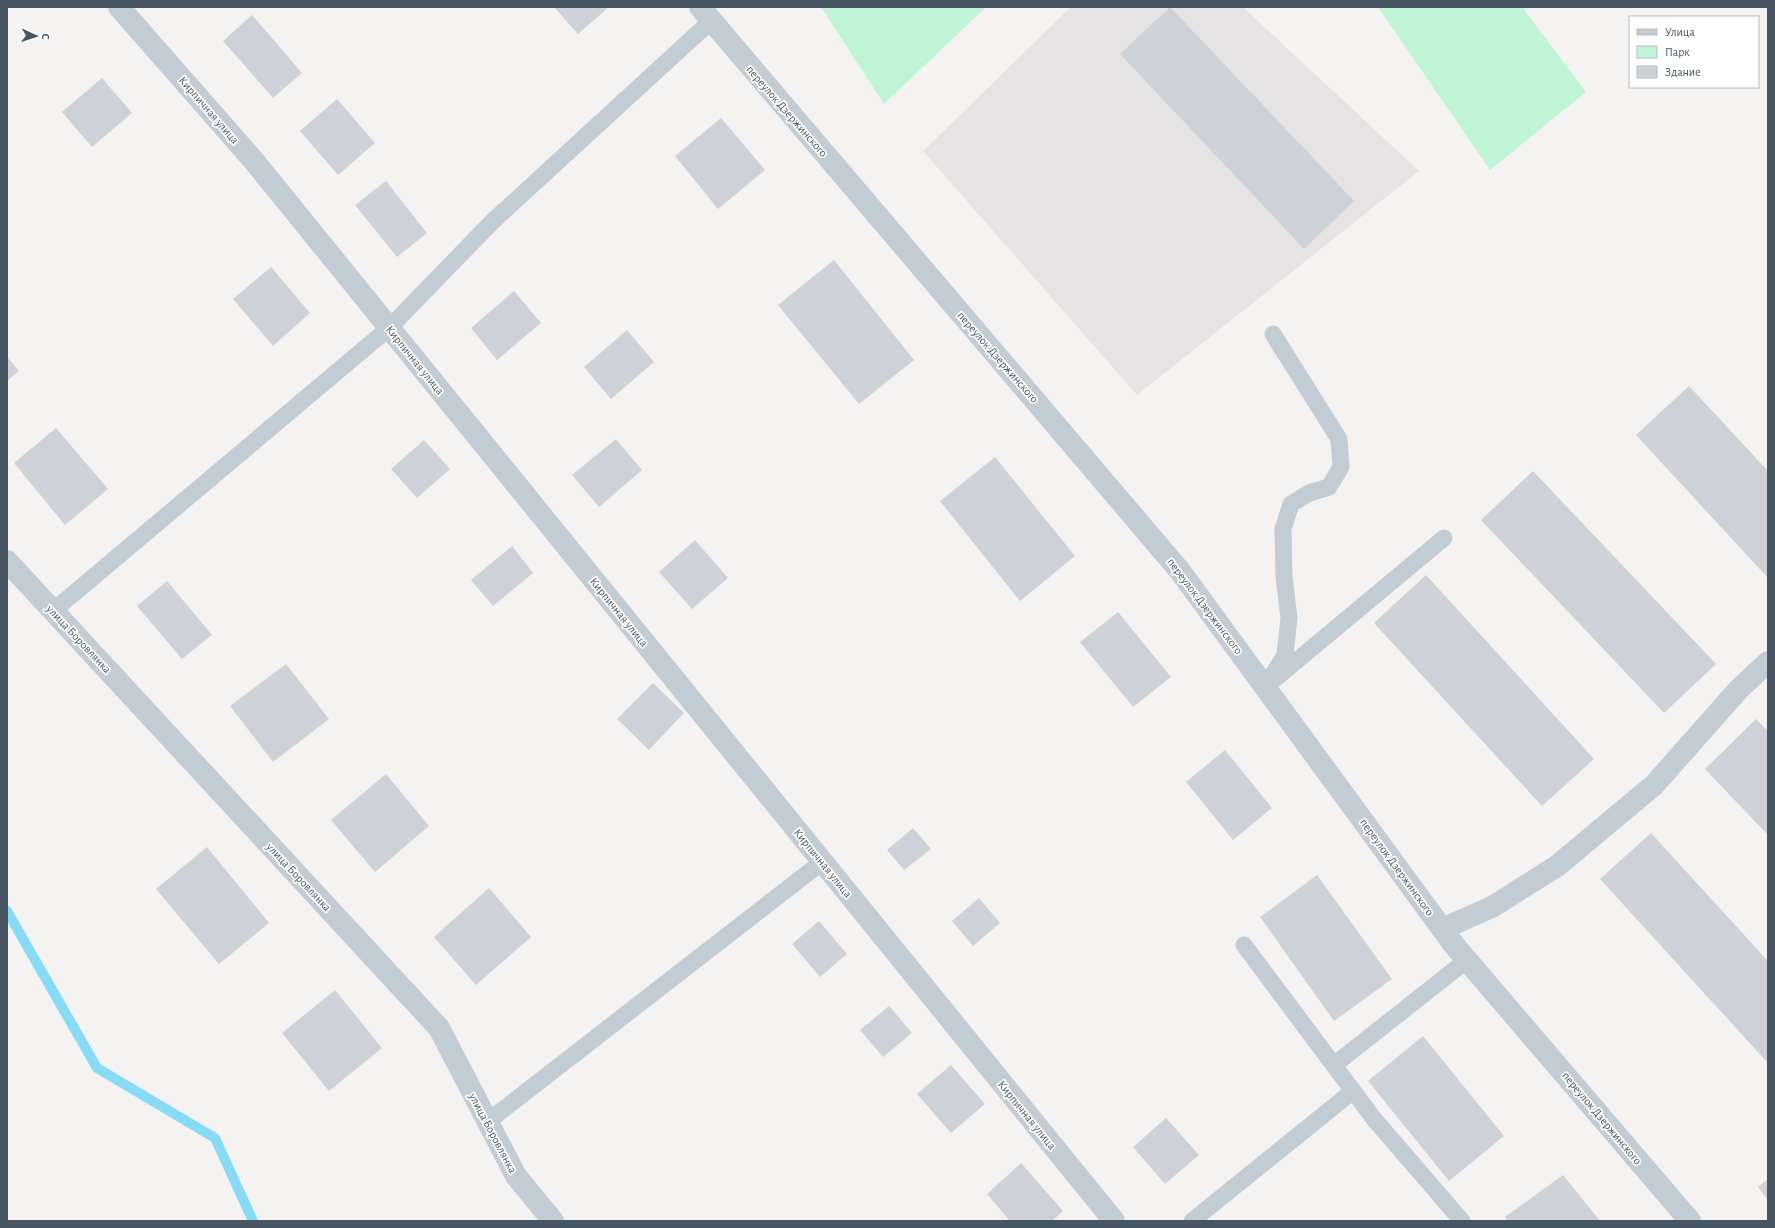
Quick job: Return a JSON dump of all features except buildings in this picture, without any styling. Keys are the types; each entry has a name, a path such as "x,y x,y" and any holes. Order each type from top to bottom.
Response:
{"street":[{"name":"Кирпичная улица","path":"119,7 254,161 1114,1221"},
{"name":"переулок Дзержинского","path":"705,14 1180,570 1467,960 1690,1221"},
{"name":"улица Боровлянка","path":"7,561 438,1028 516,1176 553,1221"},
{"path":"1442,928 1492,907 1557,866 1654,785 1740,689 1768,662"}],"lane":[{"path":"53,611 389,328 493,221 705,14"},
{"path":"1265,687 1285,655 1289,618 1284,577 1282,529 1291,504 1309,493 1329,487 1341,467 1340,439 1273,334"},
{"path":"1265,687 1444,538"},
{"path":"488,1122 822,862"},
{"path":"1244,945 1374,1119 1462,1221"},
{"path":"1334,1065 1467,960"},
{"path":"1192,1221 1353,1091"}],"shaded area":[{"path":"1071,7 1243,7 1419,171 1137,395 923,151"}],"green space":[{"path":"821,7 986,7 884,104"},
{"path":"1378,7 1522,7 1586,92 1490,170"}],"waterway":[{"path":"7,911 97,1068 215,1138 253,1221"}]}
